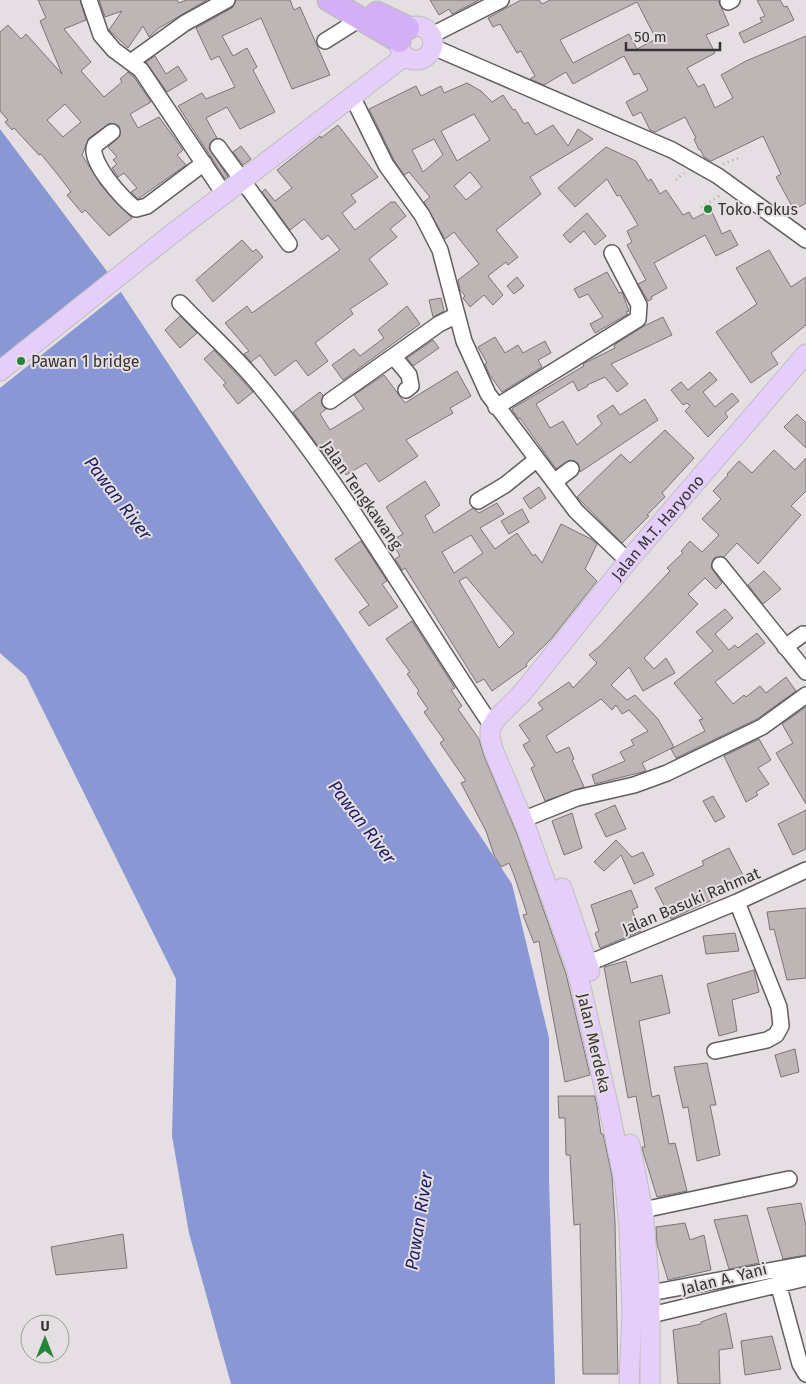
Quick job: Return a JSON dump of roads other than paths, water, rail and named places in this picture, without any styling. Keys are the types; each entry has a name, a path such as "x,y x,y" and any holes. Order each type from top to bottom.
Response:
{"highway":[{"path":"329,0 357,10 404,42"}],"main road":[{"path":"0,371 224,194 352,96 418,26 424,28 432,41 430,52 421,59 410,59 404,42"},
{"name":"Jalan M.T. Haryono","path":"497,722 628,561 806,354"},
{"name":"Jalan Merdeka","path":"497,722 503,742 589,963 614,1102 628,1205 632,1312 629,1384"},
{"name":"Jalan Merdeka","path":"497,722 490,734 491,744 527,830 577,970 643,1210 651,1315 650,1384"}],"street":[{"path":"88,0 101,35 114,50 141,70 224,194"},
{"path":"132,62 185,23 227,0"},
{"path":"432,41 501,0"},
{"path":"325,41 357,10"},
{"path":"432,41 672,150 734,188 806,240"},
{"path":"352,96 386,165 422,215 440,250 457,315 472,361 496,407 576,511 628,561"},
{"path":"112,132 95,145 94,155 108,179 136,209 147,206 204,163"},
{"path":"218,147 289,244"},
{"path":"496,407 638,319 639,305 612,253"},
{"name":"Jalan Tengkawang","path":"180,302 253,378 295,431 497,722"},
{"path":"330,401 439,324 457,315"},
{"path":"394,357 410,378 411,386 406,390"},
{"path":"478,501 504,485 536,460"},
{"path":"554,482 571,469"},
{"path":"720,565 806,672"},
{"path":"785,647 803,634"},
{"path":"532,816 577,798 634,785 664,766 750,734 806,695"},
{"name":"Jalan Basuki Rahmat","path":"589,963 737,902 806,870"},
{"path":"715,1051 766,1040 776,1035 781,1026 780,1012 775,996 737,902"},
{"path":"643,1210 789,1179"},
{"name":"Jalan A. Yani","path":"650,1293 806,1264"},
{"name":"Jalan A. Yani","path":"651,1315 778,1283 806,1278"},
{"path":"778,1283 800,1364 806,1374"}],"water":[{"name":"Pawan River","path":"0,129 109,274 512,884 549,1038 549,1179 555,1384 231,1384 189,1233 172,1136 176,979 26,676 0,653"}],"place":[{"name":"Toko Fokus","path":"708,209"},
{"name":"Pawan 1 bridge","path":"21,361"}]}
